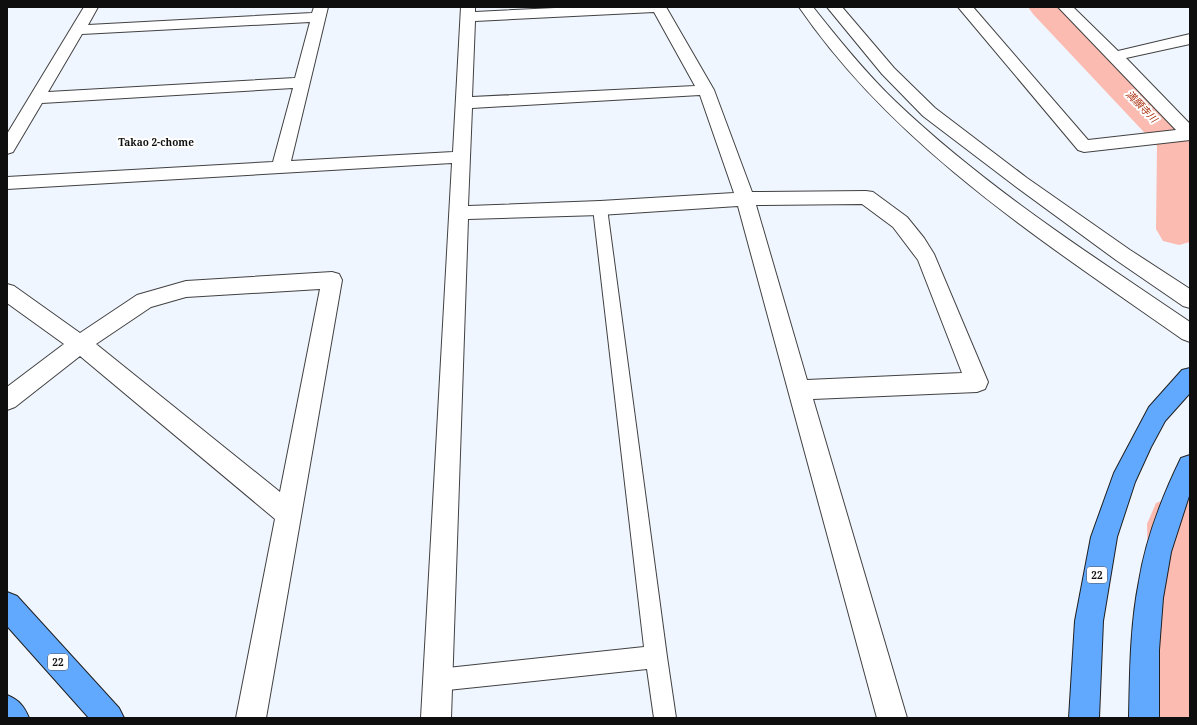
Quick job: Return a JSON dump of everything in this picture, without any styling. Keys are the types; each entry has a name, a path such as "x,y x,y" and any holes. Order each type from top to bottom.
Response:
{"main road":[{"name":"22","path":"1084,718 1089,621 1104,537 1123,481 1142,439 1157,414 1190,377"},
{"path":"1144,718 1146,638 1152,582 1166,524 1190,466"},
{"name":"22","path":"7,606 109,718"},
{"path":"7,710 14,718"}],"street":[{"path":"7,148 91,7"},
{"path":"436,718 468,12 659,7 706,90 745,199 892,718"},
{"path":"806,7 823,30 890,106 938,151 1018,212 1190,333"},
{"path":"834,7 888,71 929,112 1027,187 1190,300"},
{"path":"965,7 1084,146 1180,135"},
{"path":"1065,7 1115,56 1180,135"},
{"path":"76,30 319,12 281,167"},
{"path":"1115,56 1190,39"},
{"path":"37,98 301,84"},
{"path":"464,103 706,90"},
{"path":"7,184 461,157"},
{"path":"458,213 600,208 745,199 866,197 900,222 917,243 927,259 977,382 798,390"},
{"path":"7,400 80,344 144,301 186,289 332,280 251,718"},
{"path":"7,292 80,344 288,514"}],"lane":[{"path":"600,208 656,657 665,718"},
{"path":"438,680 656,657"}],"waterway":[{"name":"満願寺川","path":"1045,7 1177,143 1179,229"},
{"name":"満願寺川","path":"1177,524 1186,718"}],"district":[{"name":"Takao 2-chome","path":"156,142"}]}
